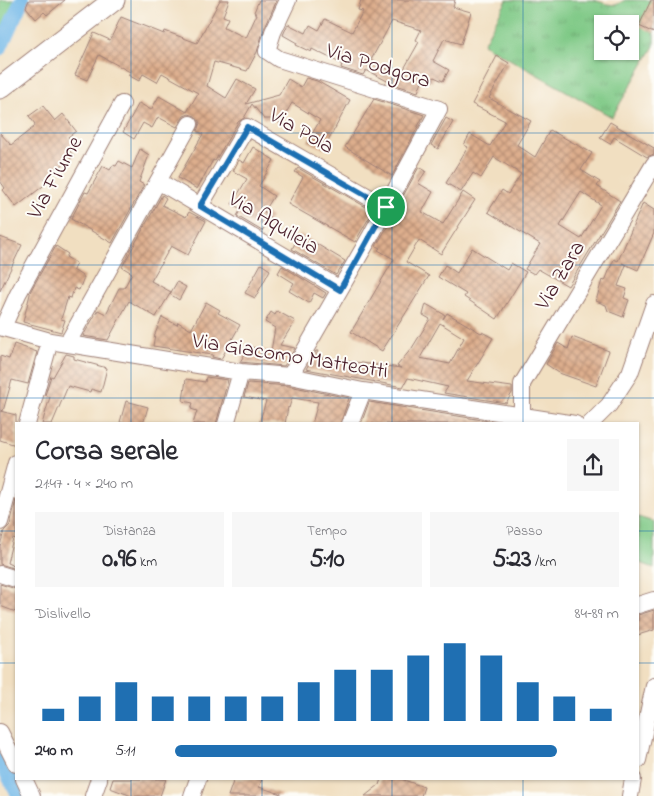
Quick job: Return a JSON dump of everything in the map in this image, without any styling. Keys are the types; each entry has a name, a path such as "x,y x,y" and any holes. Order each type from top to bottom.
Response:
{"main road":[{"path":"3,66 90,0"},
{"path":"0,88 114,0"}],"street":[{"name":"Via Podgora","path":"288,0 273,32 268,51 279,59 439,109 340,290 290,376"},
{"name":"Via Fiume","path":"1,327 122,104"},
{"path":"67,344 190,124"},
{"name":"Via Pola","path":"200,206 247,127 386,207"},
{"name":"Via Zara","path":"522,416 522,384 654,164"},
{"name":"Via Aquileia","path":"158,181 340,290"},
{"path":"592,422 609,405 630,373 654,304"},
{"name":"Via Giacomo Matteotti","path":"1,327 67,344 241,372 290,376 363,391 562,422"},
{"path":"28,422 50,341"},
{"path":"227,422 241,372"},
{"path":"351,422 363,391"},
{"path":"0,522 15,467"},
{"path":"0,574 15,579"},
{"path":"639,605 654,600"},
{"path":"639,755 654,686"},
{"path":"0,732 15,762"},
{"path":"24,780 32,796"},
{"path":"93,796 99,780"},
{"path":"192,796 198,780"},
{"path":"630,796 634,780"}],"green space":[{"path":"0,0 16,0 0,35"},
{"path":"507,0 594,0 616,5 625,0 654,0 654,46 612,117 483,44"},
{"path":"639,517 654,522 654,568 639,562"}],"building":[{"path":"29,0 65,0 47,15 44,12 36,19 26,7"},
{"path":"220,0 229,0 223,16 228,18 224,27 246,38 257,14 254,12 259,0 277,0 264,29 257,52 247,71 214,62 207,86 226,98 237,79 255,89 246,104 279,95 288,79 301,87 306,78 317,81 350,100 324,149 308,141 320,120 292,103 280,123 272,119 264,119 252,104 244,118 238,122 215,161 213,160 197,189 178,178 203,134 197,131 200,123 195,116 189,114 184,116 177,127 158,117 152,128 143,123 134,139 123,132 139,103 151,110 159,96 187,112 198,93 162,73 157,82 143,74 139,81 128,75 130,72 99,55 87,80 75,75 94,33 110,40 121,17 164,34 165,31 197,43"},
{"path":"361,0 455,0 453,7 471,12 461,44 444,39 433,61 449,70 443,81 434,77 432,82 423,78 418,92 393,84 366,70 363,75 341,68 342,64 312,49 311,52 296,45 297,43 283,35 288,24 306,33 310,25 319,30 325,19 352,32 363,11 358,10","holes":["392,21 421,30 416,40 419,42 400,76 371,60"]},
{"path":"651,0 654,0 654,33 639,26"},
{"path":"497,56 509,63 489,98 531,121 517,145 535,157 550,130 592,153 581,170 600,182 597,186 620,201 568,286 538,269 534,274 525,269 540,244 488,212 502,190 508,194 521,174 494,157 481,178 473,173 461,192 446,183 468,147 464,145 470,134 490,146 505,121 472,104","holes":["581,192 601,205 581,239 560,226"]},
{"path":"374,99 424,115 392,176 345,147"},
{"path":"43,106 55,121 63,114 76,131 68,137 74,144 68,149 74,156 44,179 47,183 16,207 3,190 5,188 0,181 0,133 11,145 34,127 35,124 29,116"},
{"path":"446,118 453,122 438,149 431,145"},
{"path":"610,122 654,148 654,154 647,157 614,137 610,144 600,138"},
{"path":"253,147 274,160 259,186 274,196 264,212 271,217 262,231 237,216 241,209 232,204 247,179 233,171 239,160 244,163"},
{"path":"140,149 149,155 139,182 144,185 112,243 71,219 85,192 88,193 103,166 110,170 119,161 132,168"},
{"path":"419,167 426,171 418,183 433,192 422,212 443,224 463,192 475,200 441,254 419,240 406,262 429,276 382,351 351,332 394,259 378,250 380,248 376,246 404,199 402,198"},
{"path":"298,168 373,211 355,242 288,204 303,177 295,172"},
{"path":"162,195 166,198 162,205 186,217 189,212 206,221 188,255 171,246 151,281 171,292 156,317 129,301 108,340 83,336 98,310 106,314 119,288 124,288 132,273 122,267"},
{"path":"643,203 654,210 654,233 638,270 622,263 626,265 618,286 627,289 624,298 629,300 623,317 608,311 606,305 596,301 602,280 605,281 614,259 618,261"},
{"path":"300,234 345,261 336,275 292,249"},
{"path":"0,237 22,245 0,291"},
{"path":"56,246 68,254 66,257 76,263 73,270 84,277 79,290 74,288 71,298 68,297 61,319 65,320 61,332 23,322 31,290"},
{"path":"472,248 507,270 511,263 526,272 497,319 464,297 466,294 438,277 445,265 457,273"},
{"path":"261,264 270,270 255,298 245,293"},
{"path":"282,266 326,293 323,298 314,293 309,303 289,291 294,283 278,273"},
{"path":"177,282 186,287 179,300 170,294"},
{"path":"206,302 220,310 218,313 240,325 221,359 212,357 213,355 153,346 155,334 162,317 177,325 178,322 191,330"},
{"path":"426,304 445,315 443,319 447,313 493,338 467,381 512,387 512,393 506,403 444,393 448,387 408,378 403,387 306,369 316,351 318,351 315,357 401,368 397,366 412,348 430,319 423,315","holes":["440,323 464,338 450,364 420,358"]},
{"path":"277,311 295,321 280,345 295,348 284,366 240,362 249,347 271,351 275,328 265,322 271,312 275,315"},
{"path":"572,337 609,351 596,386 559,373 546,364 558,343 568,349"},
{"path":"14,344 37,352 28,384 12,380 3,411 0,410 0,356 9,359"},
{"path":"66,354 74,356 74,359 107,368 101,392 91,389 90,392 68,386 53,422 43,422 50,397 45,395 51,376 53,377"},
{"path":"206,377 228,380 217,422 194,422 197,411 191,409 193,403 183,401 186,379 205,382"},
{"path":"248,383 289,386 349,398 341,422 313,422 318,402 292,398 285,422 260,422 266,401 244,397"},
{"path":"126,401 148,407 144,422 120,422"},
{"path":"369,402 495,422 362,422"},
{"path":"0,411 16,415 15,445 0,440"},
{"path":"15,504 15,539 13,538 7,563 15,567 15,569 0,564 0,546 4,531 10,525"},
{"path":"0,584 15,589 15,612 0,606"},
{"path":"654,610 654,630 639,635 639,615"},
{"path":"113,780 166,780 160,796 132,796 110,788"},
{"path":"234,780 262,780 259,787 281,794 280,796 228,796"},
{"path":"381,780 404,780 424,787 421,796 365,796 379,785"}],"waterway":[{"path":"0,48 22,0"},
{"path":"0,761 19,796"}],"route":[{"path":"247,127 386,207 340,290 200,206 247,127"}]}
